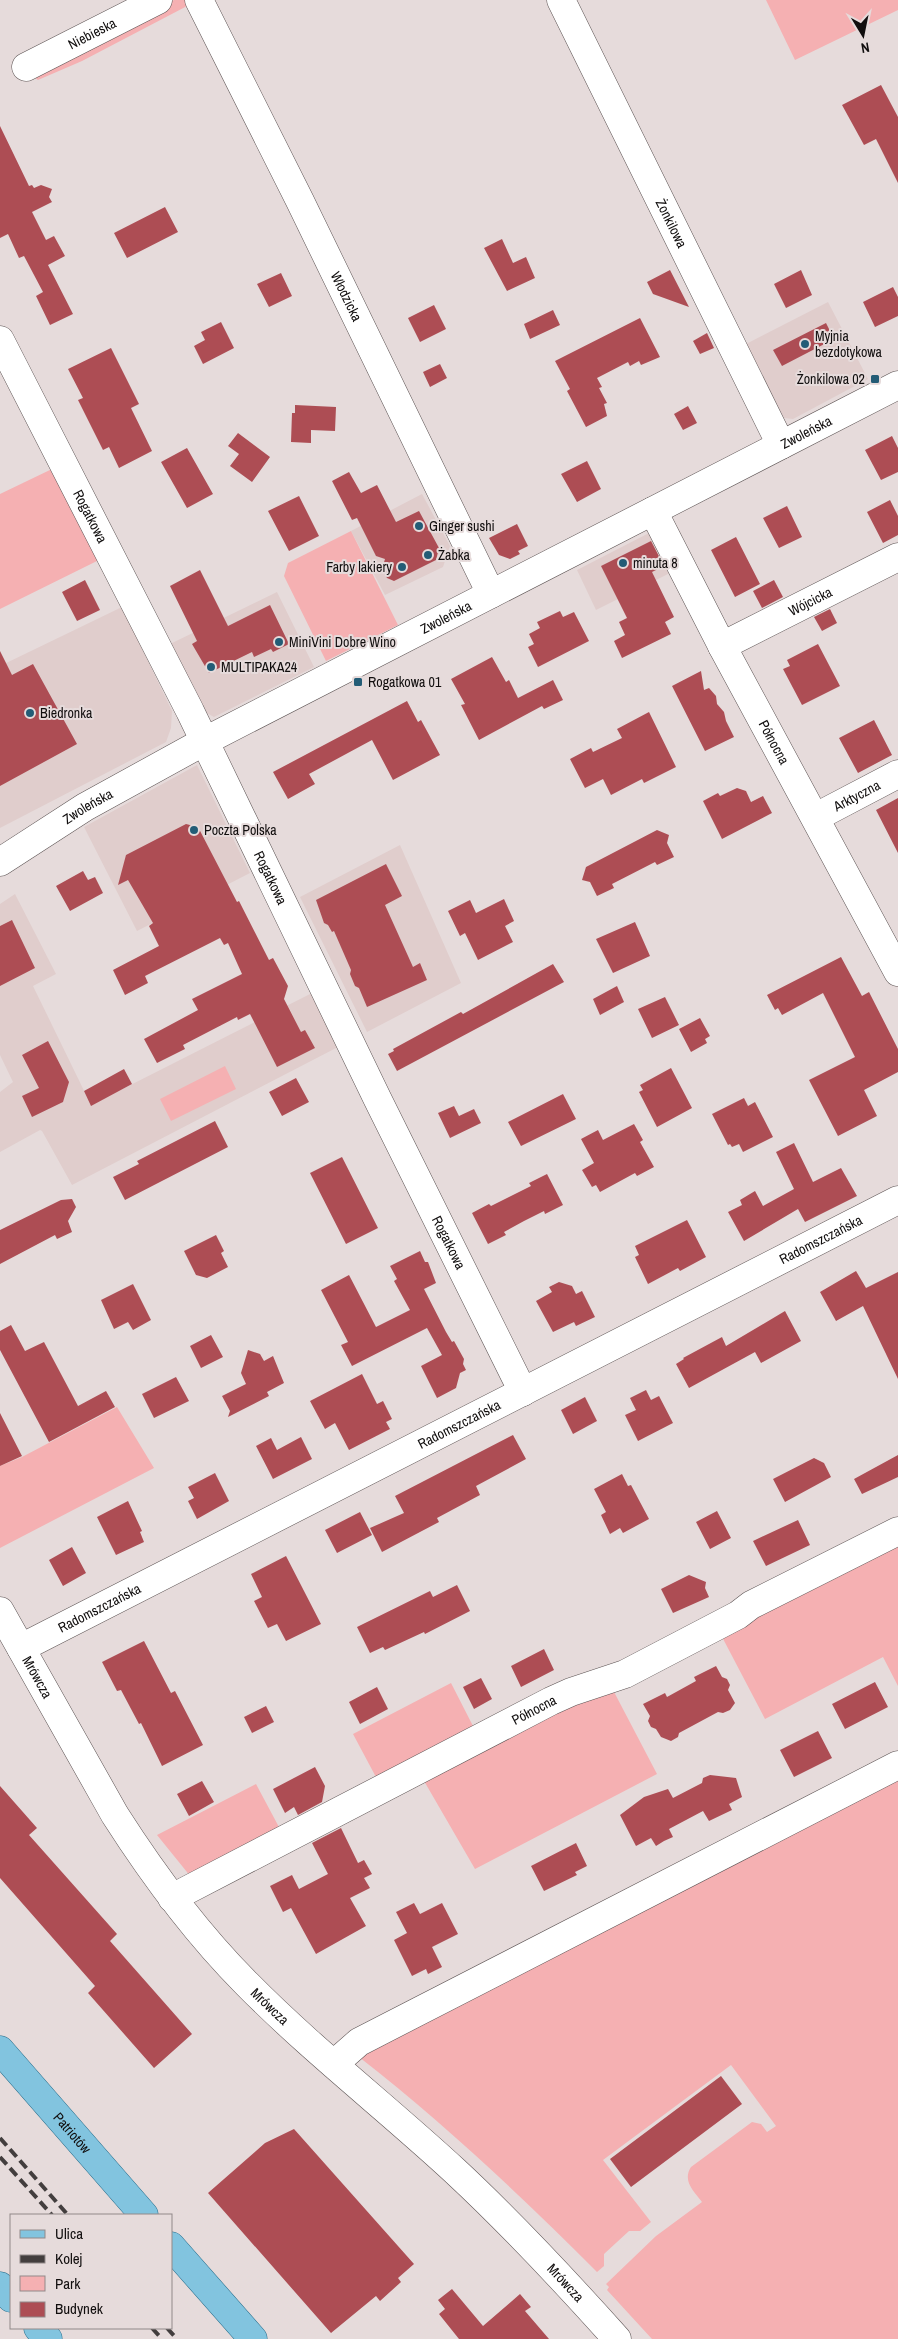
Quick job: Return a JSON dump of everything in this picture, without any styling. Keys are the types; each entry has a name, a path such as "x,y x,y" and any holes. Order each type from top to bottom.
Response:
{"main road":[{"name":"Patriotów","path":"0,2050 143,2214"},
{"path":"172,2247 253,2339"},
{"path":"0,2286 10,2297"},
{"path":"39,2329 48,2339"}],"street":[{"name":"Niebieska","path":"26,67 158,0"},
{"name":"Włodzicka","path":"199,0 300,201 490,594"},
{"name":"Żonkilowa","path":"561,0 781,445"},
{"name":"Rogatkowa","path":"0,340 205,741 377,1098 523,1392"},
{"name":"Zwoleńska","path":"0,862 89,804 205,741 898,385"},
{"name":"Północna","path":"653,511 722,646 894,956"},
{"name":"Wójcicka","path":"722,646 898,556"},
{"name":"Arktyczna","path":"816,816 898,774"},
{"name":"Radomszczańska","path":"20,1648 898,1200"},
{"name":"Północna","path":"172,1898 551,1701 636,1668 738,1614 751,1605 898,1531"},
{"name":"Mrówcza","path":"0,1611 115,1815 172,1898 212,1947 247,1985 455,2171 530,2242 617,2339"},
{"path":"334,2064 359,2042 898,1766"}],"shaded area":[{"path":"828,302 868,379 793,419 784,418 746,344"},
{"path":"422,494 450,546 443,567 385,595 351,531"},
{"path":"649,533 670,573 596,610 577,570"},
{"path":"277,592 314,667 214,717 203,711 170,644"},
{"path":"122,607 172,711 171,728 166,742 0,828 0,666"},
{"path":"197,765 250,873 137,931 84,827"},
{"path":"400,845 461,983 367,1032 300,897"},
{"path":"15,894 56,974 33,986 91,1105 312,993 338,1047 72,1185 40,1130 0,1152 0,1092 13,1082 0,1055 0,904"}],"green space":[{"path":"174,0 188,0 189,5 82,61 38,80 35,78 68,53"},
{"path":"766,0 898,0 898,10 795,60"},
{"path":"52,469 99,560 0,609 0,494"},
{"path":"351,531 398,625 326,661 284,576 288,563"},
{"path":"225,1066 236,1089 171,1121 160,1099"},
{"path":"117,1407 154,1468 0,1548 0,1466 22,1457"},
{"path":"898,1539 898,1686 883,1657 765,1719 720,1633"},
{"path":"451,1683 474,1728 377,1779 353,1734"},
{"path":"613,1690 657,1774 475,1869 420,1774 579,1696"},
{"path":"898,1776 898,2339 652,2339 607,2290 609,2287 606,2284 656,2236 702,2202 688,2181 691,2167 752,2122 761,2124 767,2132 776,2126 731,2065 603,2160 651,2222 640,2231 629,2231 604,2254 604,2266 597,2272 481,2161 391,2082 359,2057"},
{"path":"256,1784 280,1829 191,1877 157,1835"}],"building":[{"path":"881,85 898,117 898,183 876,139 864,145 842,105"},
{"path":"0,126 29,186 32,185 34,188 41,185 52,189 49,197 52,202 32,212 46,240 54,236 65,256 48,265 73,314 50,325 36,296 43,292 24,256 19,258 8,234 0,238"},
{"path":"165,207 178,232 127,258 114,233"},
{"path":"502,239 513,263 526,257 535,278 507,291 484,248"},
{"path":"670,270 689,307 653,294 647,282"},
{"path":"801,270 812,295 786,308 774,284"},
{"path":"281,273 292,296 269,307 257,284"},
{"path":"893,287 898,297 898,316 875,327 863,302"},
{"path":"434,305 446,329 420,342 408,318"},
{"path":"553,310 560,325 530,339 524,324"},
{"path":"640,318 660,357 641,365 639,361 630,366 628,362 597,378 602,387 599,388 607,403 604,404 607,416 586,427 567,391 570,389 555,361"},
{"path":"221,322 234,348 203,364 194,346 205,340 201,332"},
{"name":"Myjnia bezdotykowa","path":"826,323 834,339 782,366 773,350"},
{"path":"707,333 714,348 700,354 693,341"},
{"path":"111,348 139,404 131,408 152,451 119,468 109,447 103,450 78,400 83,398 68,369"},
{"path":"440,364 447,378 430,387 423,372"},
{"path":"295,405 336,407 335,431 311,430 311,443 291,442 292,413 295,413"},
{"path":"688,406 697,423 683,430 674,414"},
{"path":"238,433 270,457 252,482 230,466 239,454 228,446"},
{"path":"892,436 898,448 898,472 881,480 865,450"},
{"path":"187,448 213,494 187,508 161,462"},
{"path":"587,461 601,489 577,502 561,474"},
{"path":"349,472 361,493 377,485 396,522 419,511 439,548 436,560 394,581 387,578 382,569 385,559 376,556 357,518 352,520 332,481"},
{"path":"299,496 319,536 289,551 268,511"},
{"path":"890,500 898,516 898,535 883,543 867,512"},
{"path":"787,506 802,537 779,548 763,518"},
{"path":"517,524 528,546 518,551 520,554 510,559 499,555 489,538"},
{"path":"736,537 760,584 735,597 711,550"},
{"path":"651,541 664,566 652,572 674,617 665,622 671,634 622,658 614,641 625,635 619,622 627,618 601,566"},
{"path":"200,570 228,626 270,605 289,644 273,652 271,649 254,657 252,652 209,673 192,644 197,641 170,586"},
{"path":"85,580 100,610 77,621 62,592"},
{"path":"774,580 783,597 762,608 753,591"},
{"path":"830,609 837,623 822,631 814,617"},
{"path":"560,611 563,617 574,612 589,641 538,667 528,647 534,644 529,634 540,628 537,622"},
{"path":"818,644 840,686 802,705 783,669 790,666 787,660"},
{"name":"Biedronka","path":"0,651 12,675 33,664 77,744 0,786"},
{"path":"492,657 506,682 509,680 518,698 553,680 563,700 544,709 542,706 479,740 461,705 465,704 451,679"},
{"path":"701,671 704,690 709,688 716,696 717,704 724,712 734,737 705,751 672,686"},
{"path":"407,701 418,722 421,720 440,755 393,780 372,740 309,774 315,784 288,799 273,772"},
{"path":"649,712 676,767 644,783 642,779 611,795 603,779 585,788 570,759 591,748 593,752 622,738 617,729"},
{"path":"874,720 892,755 858,773 839,738"},
{"path":"737,788 746,791 751,802 763,796 772,813 722,839 703,801 718,793 720,796"},
{"path":"898,798 898,853 876,810"},
{"path":"186,824 198,827 269,960 273,958 288,986 284,999 301,1032 305,1030 315,1048 277,1067 250,1014 238,1020 237,1017 183,1045 185,1049 157,1063 144,1039 198,1010 192,999 242,974 228,943 224,945 220,938 145,976 148,983 125,995 113,970 159,946 149,926 153,923 128,880 118,885 126,855"},
{"path":"657,830 669,835 667,843 674,857 657,865 655,862 612,884 614,888 597,896 590,882 582,880 586,867"},
{"path":"386,864 402,896 385,905 413,967 420,963 427,980 367,1007 359,988 355,986 350,974 351,970 334,931 332,932 328,925 324,923 316,900"},
{"path":"83,871 88,880 95,877 103,893 70,911 56,886"},
{"path":"504,899 514,921 505,926 513,942 478,960 465,933 460,936 448,911 470,900 476,913"},
{"path":"12,920 35,968 0,986 0,926"},
{"path":"635,922 650,956 613,973 596,939"},
{"path":"841,957 862,996 869,992 898,1049 898,1072 864,1090 877,1116 838,1136 809,1080 855,1057 823,993 782,1015 778,1008 775,1010 767,995"},
{"path":"553,964 564,982 397,1071 388,1054 394,1051 393,1049 461,1012 463,1014"},
{"path":"617,986 624,1002 600,1015 593,999"},
{"path":"665,997 679,1025 652,1038 638,1009"},
{"path":"700,1018 710,1036 705,1039 707,1043 691,1052 679,1029"},
{"path":"48,1041 69,1082 63,1102 32,1117 22,1096 39,1088 22,1055"},
{"path":"671,1068 692,1108 657,1127 639,1092 643,1090 640,1085"},
{"path":"124,1069 132,1084 91,1106 84,1091"},
{"path":"296,1078 309,1102 282,1116 269,1092"},
{"path":"563,1094 576,1119 521,1146 508,1122"},
{"path":"744,1098 748,1106 755,1102 773,1137 743,1152 739,1144 732,1147 730,1144 728,1145 712,1114"},
{"path":"454,1106 459,1116 474,1109 481,1123 450,1138 438,1113"},
{"path":"215,1121 228,1147 125,1200 113,1177 139,1164 137,1161"},
{"path":"634,1124 643,1140 640,1142 654,1167 637,1176 635,1173 600,1192 596,1185 592,1187 582,1170 594,1163 581,1139 598,1130 603,1140"},
{"path":"794,1143 813,1182 841,1168 857,1196 805,1222 798,1209 744,1241 728,1212 742,1205 740,1200 755,1191 763,1206 794,1189 776,1152"},
{"path":"342,1157 378,1228 346,1244 310,1173"},
{"path":"547,1174 563,1205 545,1214 544,1211 524,1221 504,1232 506,1235 488,1244 472,1213 489,1204 491,1206 531,1186 529,1183"},
{"path":"72,1199 76,1207 68,1221 72,1232 57,1239 55,1235 0,1264 0,1230 61,1200"},
{"path":"687,1220 706,1257 680,1271 678,1268 648,1284 635,1257 639,1255 635,1246"},
{"path":"216,1235 224,1251 221,1253 228,1267 207,1278 196,1275 184,1251"},
{"path":"420,1251 425,1262 428,1262 436,1283 424,1289 446,1332 452,1342 454,1341 464,1359 463,1364 466,1370 460,1373 456,1388 437,1398 421,1366 442,1355 427,1328 352,1366 341,1345 348,1342 321,1290 349,1275 376,1327 410,1310 394,1281 397,1279 390,1266"},
{"path":"856,1271 866,1288 898,1272 898,1379 863,1306 836,1321 820,1292"},
{"path":"559,1282 572,1286 576,1294 582,1291 595,1317 576,1326 574,1322 553,1332 536,1301 552,1292 549,1287"},
{"path":"133,1284 151,1320 133,1330 128,1322 114,1329 101,1300"},
{"path":"785,1311 801,1341 761,1363 755,1352 689,1388 676,1364 683,1358 722,1337 726,1346"},
{"path":"11,1325 25,1351 44,1342 78,1406 106,1391 115,1407 49,1442 0,1350 0,1331"},
{"path":"211,1335 223,1357 201,1368 190,1346"},
{"path":"248,1350 260,1354 264,1361 273,1356 284,1383 267,1392 269,1396 228,1417 230,1411 222,1396 246,1384 241,1373"},
{"path":"362,1374 377,1404 383,1401 392,1419 386,1422 390,1429 349,1450 335,1423 325,1429 310,1401"},
{"path":"176,1377 189,1401 154,1418 142,1394"},
{"path":"646,1390 651,1400 659,1396 673,1423 638,1441 625,1415 636,1410 630,1398"},
{"path":"585,1397 597,1421 573,1434 561,1410"},
{"path":"0,1413 22,1456 0,1466"},
{"path":"513,1435 526,1459 476,1486 480,1495 437,1518 439,1522 382,1552 370,1528 404,1513 395,1496"},
{"path":"301,1437 312,1459 273,1479 256,1446 271,1438 277,1450"},
{"path":"898,1455 898,1477 862,1494 854,1479"},
{"path":"814,1458 824,1463 831,1477 785,1502 773,1479"},
{"path":"215,1473 229,1501 197,1519 188,1501 194,1498 188,1487"},
{"path":"622,1474 628,1486 631,1485 649,1519 623,1533 620,1528 610,1534 601,1515 606,1512 594,1489"},
{"path":"128,1501 142,1531 140,1532 144,1542 116,1555 97,1517"},
{"path":"717,1511 731,1538 710,1549 696,1522"},
{"path":"360,1512 372,1535 337,1553 325,1530"},
{"path":"798,1520 810,1545 766,1566 753,1541"},
{"path":"72,1547 86,1573 63,1586 49,1560"},
{"path":"286,1556 321,1624 286,1641 277,1624 268,1628 254,1601 262,1597 251,1574"},
{"path":"689,1575 706,1582 705,1588 709,1597 673,1613 661,1589"},
{"path":"457,1585 470,1611 425,1634 424,1632 385,1650 383,1647 370,1653 357,1627 430,1591 433,1597"},
{"path":"144,1641 171,1693 175,1691 203,1745 162,1766 141,1723 139,1724 121,1690 117,1691 102,1662"},
{"path":"544,1649 554,1670 521,1687 511,1666"},
{"path":"716,1666 722,1677 727,1679 730,1685 728,1690 735,1703 730,1710 723,1713 718,1712 679,1733 678,1737 671,1741 661,1737 656,1729 651,1727 648,1721 650,1716 643,1704 665,1693 667,1697 696,1681 694,1677"},
{"path":"481,1678 492,1699 474,1709 463,1687"},
{"path":"875,1682 888,1707 845,1729 832,1704"},
{"path":"377,1687 388,1709 360,1724 349,1702"},
{"path":"266,1706 274,1722 252,1733 244,1717"},
{"path":"818,1731 832,1758 794,1777 780,1750"},
{"path":"315,1767 325,1786 322,1802 298,1815 294,1807 285,1813 273,1789"},
{"path":"710,1775 736,1778 742,1797 729,1804 732,1810 709,1821 703,1811 669,1829 673,1837 656,1846 651,1838 636,1846 620,1815 644,1797 668,1789 673,1798 702,1783 703,1778"},
{"path":"202,1781 214,1802 189,1816 177,1794"},
{"path":"0,1786 37,1828 29,1835 117,1934 110,1941 192,2034 154,2068 88,1993 95,1986 0,1878"},
{"path":"341,1828 358,1863 364,1860 372,1874 364,1878 370,1888 350,1898 366,1926 316,1954 291,1908 283,1912 270,1886 292,1875 299,1889 328,1874 312,1843"},
{"path":"576,1843 587,1866 575,1872 577,1875 544,1891 531,1866"},
{"path":"414,1903 420,1914 442,1903 458,1934 432,1947 442,1967 428,1974 426,1969 412,1976 394,1940 407,1933 396,1912"},
{"path":"721,2076 742,2104 631,2187 610,2159"},
{"path":"294,2129 414,2264 398,2278 401,2282 380,2301 376,2296 331,2333 208,2193 265,2143"},
{"path":"452,2289 483,2326 520,2294 531,2307 525,2311 549,2339 459,2339 439,2314 445,2309 438,2300"}],"railway":[{"path":"0,2138 67,2214"},
{"path":"0,2157 51,2214"},
{"path":"153,2329 162,2339"},
{"path":"168,2329 177,2339"}],"place":[{"name":"Myjnia bezdotykowa","path":"805,344"},
{"name":"Żonkilowa 02","path":"875,379"},
{"name":"Ginger sushi","path":"419,526"},
{"name":"Żabka","path":"428,555"},
{"name":"minuta 8","path":"623,563"},
{"name":"Farby lakiery","path":"402,567"},
{"name":"MiniVini Dobre Wino","path":"279,642"},
{"name":"MULTIPAKA24","path":"211,667"},
{"name":"Rogatkowa 01","path":"358,682"},
{"name":"Biedronka","path":"30,713"},
{"name":"Poczta Polska","path":"194,830"}]}
